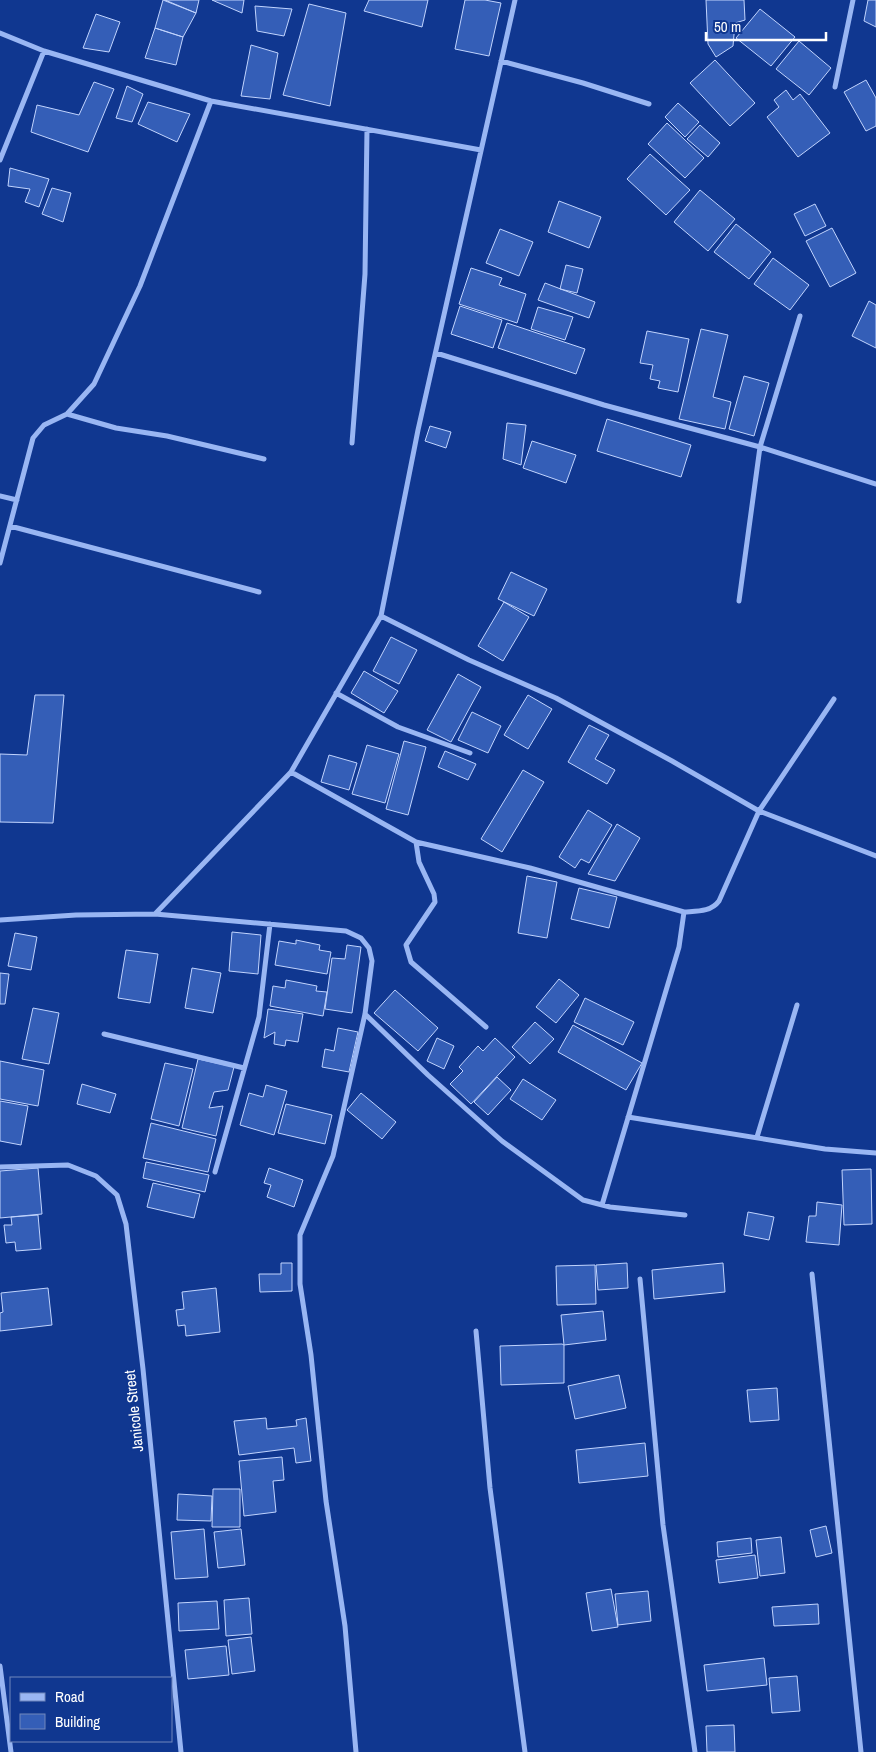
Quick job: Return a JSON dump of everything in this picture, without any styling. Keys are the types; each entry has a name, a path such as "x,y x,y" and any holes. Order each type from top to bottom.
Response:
{"street":[{"path":"155,914 291,772 381,616 418,430 515,0"},
{"path":"835,87 854,0"},
{"path":"0,33 44,51 210,101 481,150"},
{"path":"0,160 44,51"},
{"path":"501,61 583,83 649,104"},
{"path":"0,563 33,438 44,425 67,414 94,384 140,286 210,101"},
{"path":"352,443 365,274 367,129"},
{"path":"739,601 760,447 800,316"},
{"path":"436,353 604,405 760,447 876,484"},
{"path":"67,414 116,428 167,436 264,459"},
{"path":"0,496 17,500"},
{"path":"10,526 258,592"},
{"path":"381,616 470,660 556,698 672,761 758,811 876,856"},
{"path":"336,693 398,726 470,753"},
{"path":"291,772 416,842 530,868 684,912 710,909 715,907 719,901 758,811 834,699"},
{"path":"416,842 419,862 434,894 435,902 406,945 412,962 486,1027"},
{"path":"602,1205 679,948 684,912"},
{"path":"0,920 76,915 155,914 346,931 361,938 370,948 372,962 365,1014 333,1156 300,1235 300,1284 311,1355 326,1501 346,1626 356,1752"},
{"path":"215,1172 259,1017 270,924"},
{"path":"757,1137 797,1005"},
{"path":"365,1014 428,1075 502,1141 583,1200 602,1205 685,1215"},
{"path":"104,1034 244,1068"},
{"path":"628,1117 825,1149 876,1153"},
{"name":"Janicole Street","path":"0,1166 68,1165 96,1176 117,1195 126,1224 181,1752"},
{"path":"812,1274 860,1752"},
{"path":"640,1279 663,1525 695,1752"},
{"path":"476,1331 490,1488 525,1752"},
{"path":"0,1666 10,1752"}],"building":[{"path":"163,0 196,13 183,37 155,28"},
{"path":"165,0 199,0 196,13"},
{"path":"212,0 244,0 242,13"},
{"path":"369,0 428,0 422,27 364,11"},
{"path":"465,0 485,0 501,3 489,56 455,49"},
{"path":"706,0 744,0 745,20 735,23 733,46 716,57 708,44"},
{"path":"868,0 876,0 876,27 864,21"},
{"path":"309,4 346,13 330,106 283,95"},
{"path":"255,6 292,9 284,36 257,31"},
{"path":"760,9 795,37 771,66 736,38"},
{"path":"96,14 120,22 109,52 83,48"},
{"path":"155,28 183,37 176,65 145,58"},
{"path":"799,41 831,68 809,95 776,69"},
{"path":"251,45 278,53 270,99 241,96"},
{"path":"715,60 755,103 730,126 690,83"},
{"path":"866,80 876,98 876,126 866,131 844,92"},
{"path":"94,82 114,89 88,152 31,132 37,105 79,115"},
{"path":"127,86 143,94 132,122 116,118"},
{"path":"786,90 793,100 800,94 830,133 798,157 767,117 779,107 774,100"},
{"path":"148,102 190,114 177,142 138,124"},
{"path":"678,103 699,122 685,137 665,117"},
{"path":"667,123 704,158 685,178 648,144"},
{"path":"700,125 720,143 708,157 687,139"},
{"path":"650,154 690,190 666,215 627,179"},
{"path":"10,168 49,179 39,207 25,202 30,189 8,186"},
{"path":"52,188 71,193 63,222 42,214"},
{"path":"700,190 735,219 708,251 674,222"},
{"path":"559,201 601,217 589,248 548,232"},
{"path":"815,204 826,226 805,236 794,214"},
{"path":"736,224 771,252 749,279 714,252"},
{"path":"832,228 856,273 830,287 806,241"},
{"path":"500,229 533,242 519,276 486,263"},
{"path":"773,258 809,285 790,310 754,284"},
{"path":"566,265 583,269 577,293 560,289"},
{"path":"471,268 502,278 499,285 526,294 517,323 459,304"},
{"path":"545,283 595,302 589,318 538,300"},
{"path":"869,301 876,305 876,348 852,336"},
{"path":"460,306 502,320 493,348 451,334"},
{"path":"538,307 573,317 565,340 531,329"},
{"path":"507,323 585,349 576,374 498,348"},
{"path":"701,329 728,335 713,397 731,402 725,429 679,419"},
{"path":"647,331 689,339 678,392 658,388 660,381 650,379 653,365 640,363"},
{"path":"744,376 769,383 754,436 729,429"},
{"path":"607,419 691,445 681,477 597,451"},
{"path":"507,423 526,425 521,465 503,459"},
{"path":"430,426 451,432 446,448 425,441"},
{"path":"532,441 576,455 566,483 523,468"},
{"path":"511,572 547,589 534,616 498,599"},
{"path":"504,602 529,617 503,661 478,646"},
{"path":"391,637 417,650 399,684 373,671"},
{"path":"364,671 398,691 384,713 351,693"},
{"path":"458,674 481,687 451,742 427,730"},
{"path":"35,695 64,695 53,823 0,822 0,754 27,755"},
{"path":"528,695 552,709 528,749 504,735"},
{"path":"472,712 501,726 488,753 458,740"},
{"path":"589,725 609,735 595,759 615,770 607,784 568,762"},
{"path":"404,741 426,747 408,815 386,809"},
{"path":"367,745 399,754 385,803 352,794"},
{"path":"445,751 476,764 468,780 438,767"},
{"path":"329,755 357,763 349,790 321,782"},
{"path":"523,770 544,782 502,852 481,839"},
{"path":"588,810 612,825 589,863 581,859 575,868 559,857"},
{"path":"617,824 640,838 615,881 588,874"},
{"path":"527,876 557,882 547,938 518,933"},
{"path":"579,888 617,897 609,928 571,919"},
{"path":"232,932 261,935 258,974 229,971"},
{"path":"15,933 37,937 31,970 8,966"},
{"path":"296,940 320,945 319,950 331,952 327,974 275,965 279,941 296,944"},
{"path":"347,945 361,947 352,1013 325,1009 332,958 345,959"},
{"path":"126,950 158,954 150,1003 118,998"},
{"path":"192,968 221,973 213,1013 185,1008"},
{"path":"0,973 9,974 5,1004 0,1004"},
{"path":"559,979 579,995 556,1023 536,1007"},
{"path":"286,980 317,986 316,991 327,992 323,1016 270,1006 273,986 285,988"},
{"path":"395,990 438,1028 418,1051 374,1013"},
{"path":"585,998 634,1022 623,1045 574,1022"},
{"path":"33,1008 59,1013 49,1064 22,1059"},
{"path":"268,1009 303,1014 298,1042 286,1040 285,1046 274,1044 275,1032 264,1038"},
{"path":"535,1022 554,1039 530,1064 512,1047"},
{"path":"573,1025 642,1063 626,1090 558,1052"},
{"path":"338,1028 358,1032 349,1072 322,1067 325,1049 334,1051"},
{"path":"437,1038 454,1046 444,1069 427,1061"},
{"path":"495,1038 515,1057 471,1104 450,1084 463,1071 459,1067 478,1046 483,1051"},
{"path":"198,1059 234,1067 228,1090 214,1092 209,1108 223,1106 216,1136 182,1128"},
{"path":"0,1061 44,1070 38,1106 0,1099"},
{"path":"165,1063 193,1069 179,1126 151,1119"},
{"path":"497,1077 511,1090 488,1115 474,1102"},
{"path":"523,1079 556,1100 542,1120 510,1099"},
{"path":"82,1084 116,1094 110,1113 77,1104"},
{"path":"266,1085 287,1091 274,1135 240,1125 249,1093 263,1097"},
{"path":"361,1093 396,1122 382,1139 347,1110"},
{"path":"0,1101 28,1106 21,1145 0,1141"},
{"path":"286,1104 332,1115 325,1144 278,1133"},
{"path":"151,1123 216,1139 208,1172 143,1158"},
{"path":"146,1162 209,1175 205,1192 143,1178"},
{"path":"38,1168 42,1214 0,1218 0,1171"},
{"path":"269,1168 303,1180 294,1207 267,1197 271,1185 264,1183"},
{"path":"871,1169 872,1224 844,1225 842,1170"},
{"path":"153,1183 200,1194 194,1218 147,1207"},
{"path":"817,1202 842,1205 839,1245 806,1242 809,1216 816,1216"},
{"path":"748,1212 774,1217 769,1240 744,1235"},
{"path":"38,1215 41,1249 16,1251 15,1242 6,1243 4,1225 12,1225 11,1217"},
{"path":"281,1263 292,1263 292,1291 260,1292 259,1274 281,1274"},
{"path":"627,1263 628,1288 598,1290 596,1265"},
{"path":"723,1263 725,1292 654,1299 652,1270"},
{"path":"595,1265 596,1304 557,1305 556,1266"},
{"path":"48,1288 52,1325 0,1331 0,1313 3,1312 1,1293"},
{"path":"216,1288 220,1332 186,1336 185,1325 178,1326 176,1310 184,1309 182,1292"},
{"path":"603,1311 606,1340 564,1345 561,1315"},
{"path":"564,1345 564,1383 501,1385 500,1346"},
{"path":"619,1375 626,1408 575,1419 568,1386"},
{"path":"777,1388 779,1420 750,1422 747,1390"},
{"path":"266,1418 267,1429 297,1426 296,1420 306,1418 311,1461 296,1463 294,1448 239,1455 234,1421"},
{"path":"645,1443 648,1476 579,1483 576,1450"},
{"path":"282,1457 284,1480 273,1481 276,1512 244,1516 239,1461"},
{"path":"213,1489 240,1489 240,1527 212,1527"},
{"path":"178,1494 212,1496 211,1521 177,1520"},
{"path":"826,1526 832,1553 816,1557 810,1530"},
{"path":"204,1529 208,1577 175,1579 171,1532"},
{"path":"241,1529 245,1565 218,1568 214,1532"},
{"path":"781,1537 785,1573 760,1576 756,1540"},
{"path":"751,1538 752,1553 718,1557 717,1542"},
{"path":"755,1555 758,1578 719,1583 716,1560"},
{"path":"611,1589 618,1627 592,1631 586,1593"},
{"path":"648,1591 651,1621 618,1625 615,1594"},
{"path":"249,1598 252,1634 226,1636 224,1600"},
{"path":"217,1601 219,1629 179,1631 178,1603"},
{"path":"818,1604 819,1624 774,1626 772,1607"},
{"path":"251,1637 255,1671 232,1674 228,1640"},
{"path":"226,1646 229,1675 188,1679 185,1650"},
{"path":"764,1658 767,1685 707,1691 704,1665"},
{"path":"797,1676 800,1711 772,1713 769,1678"},
{"path":"734,1725 735,1752 707,1752 706,1726"}]}
